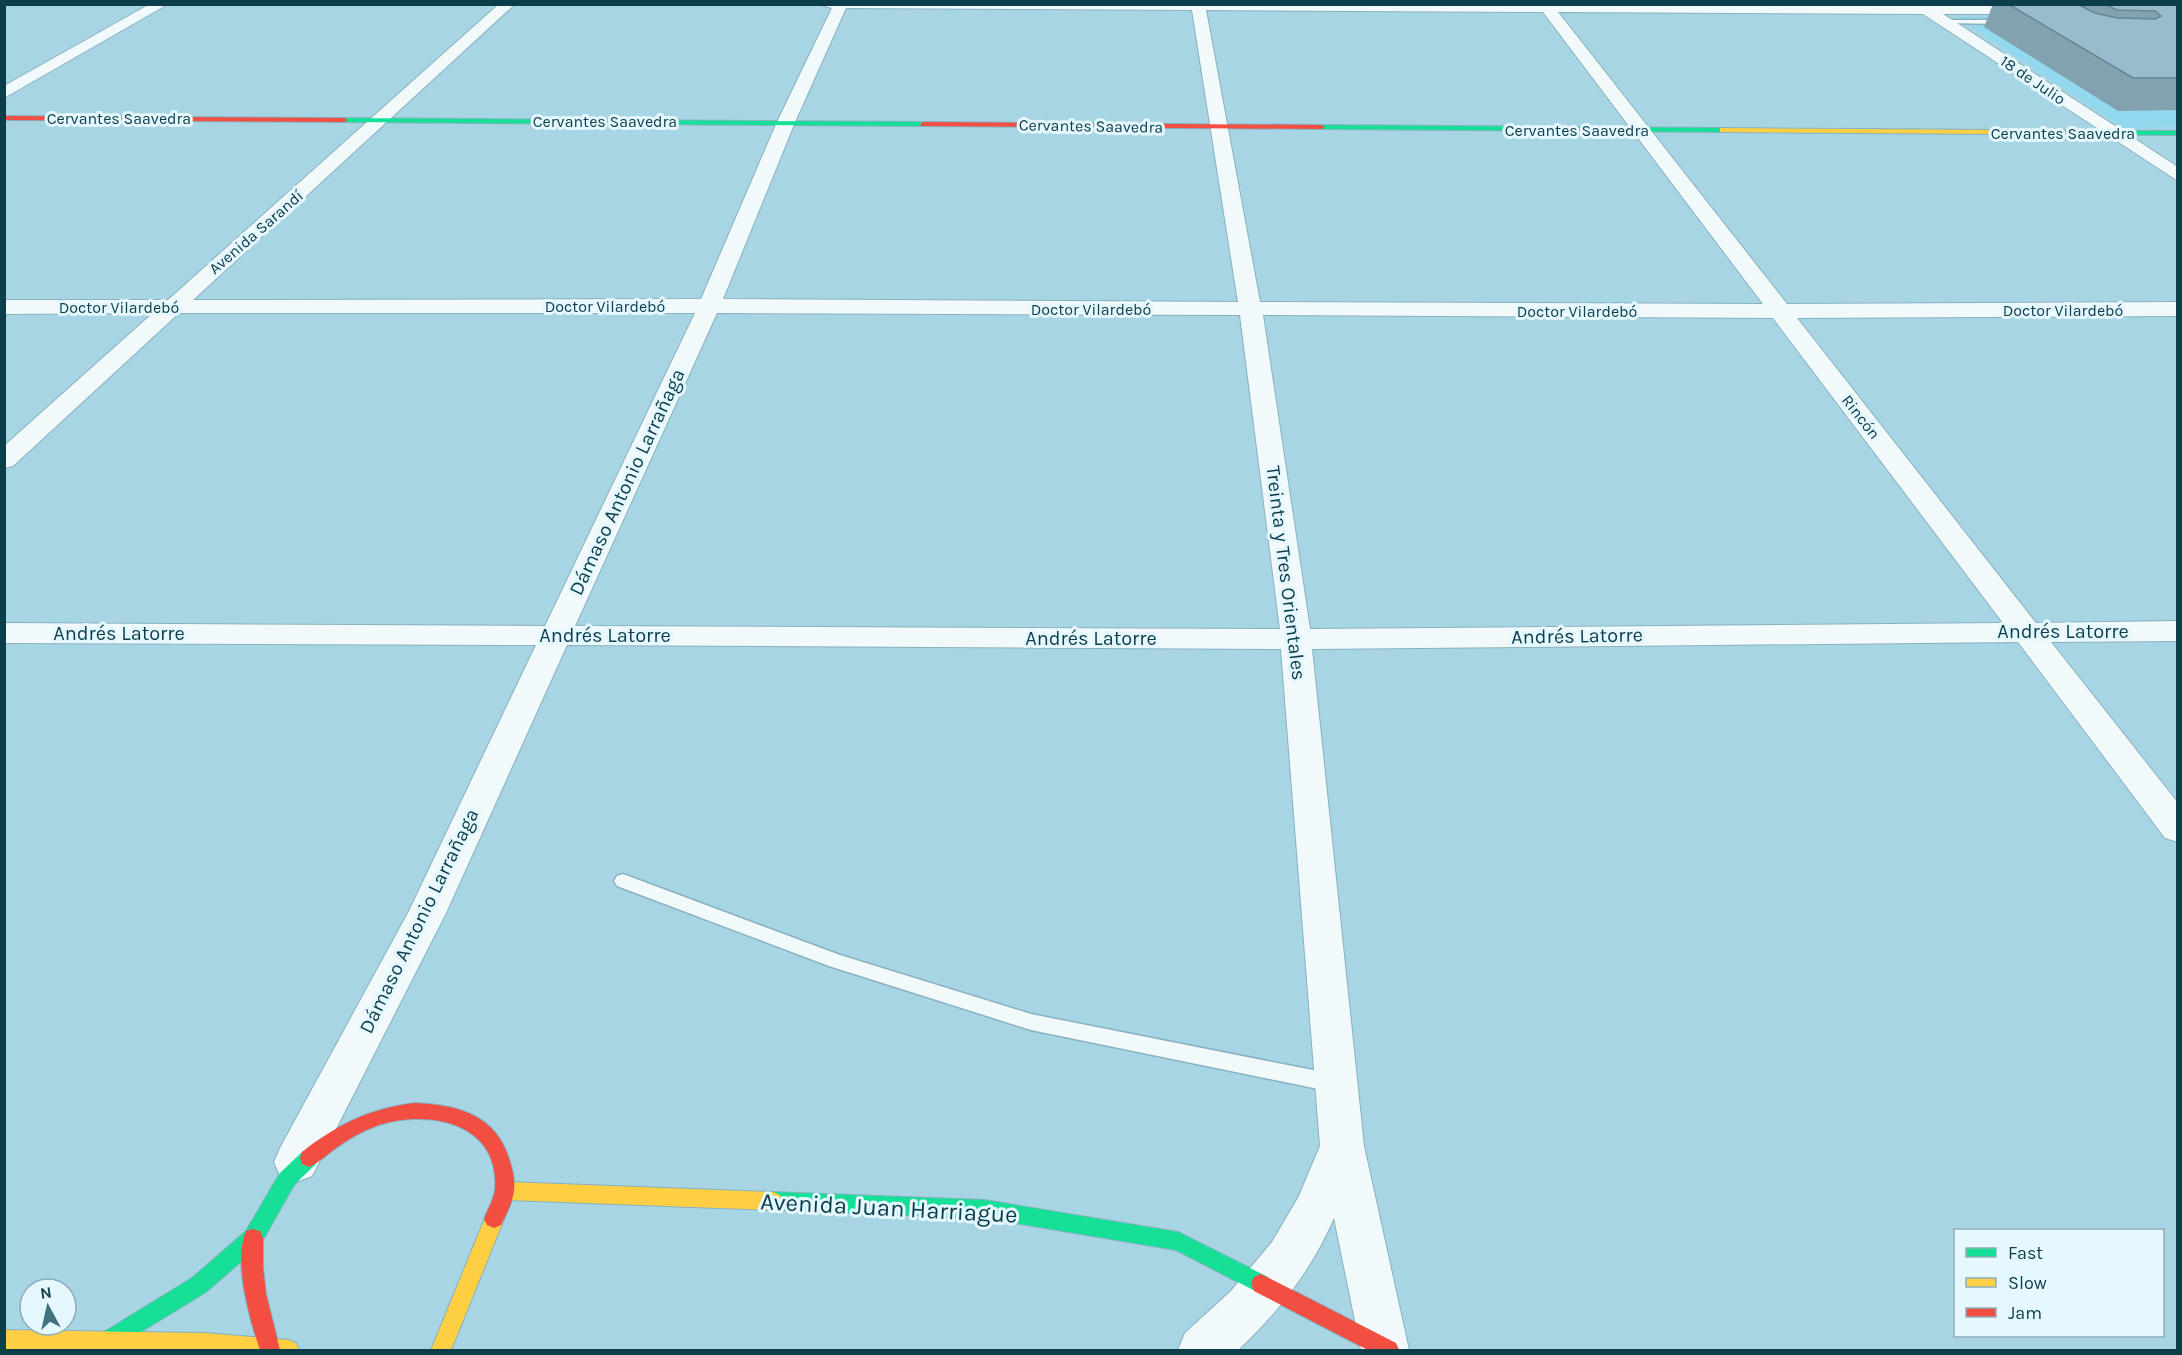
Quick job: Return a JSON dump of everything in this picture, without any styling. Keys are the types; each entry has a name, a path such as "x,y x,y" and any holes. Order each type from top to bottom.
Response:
{"street":[{"path":"4,93 161,4"},
{"name":"Avenida Sarandí","path":"4,460 170,307 383,119 507,4"},
{"path":"824,4 1923,7 2024,16 2047,14"},
{"name":"Dámaso Antonio Larrañaga","path":"287,1179 427,913 709,306 786,122 841,4"},
{"name":"Treinta y Tres Orientales","path":"1198,5 1251,311 1296,639 1342,1146 1387,1350"},
{"name":"Rincón","path":"1545,6 2178,829"},
{"name":"18 de Julio","path":"1923,7 2178,176"},
{"name":"Cervantes Saavedra","path":"4,118 2178,133"},
{"name":"Doctor Vilardebó","path":"4,307 709,306 1251,311 1780,312 2178,309"},
{"name":"Andrés Latorre","path":"4,633 1296,639 2178,631"},
{"path":"106,1341 199,1285 253,1238 287,1179 298,1166 333,1138 377,1118 424,1110 453,1114 484,1130 501,1156 505,1191 441,1350"},
{"name":"Treinta y Tres Orientales","path":"1202,1350 1226,1331 1266,1287 1309,1224 1342,1146"},
{"name":"Avenida Juan Harriague","path":"505,1191 985,1209 1178,1241 1387,1350"},
{"path":"253,1238 251,1265 255,1301 270,1349"},
{"path":"4,1340 205,1343 289,1350"}],"lane":[{"path":"1946,22 2024,16"},
{"path":"623,881 836,961 1032,1022 1336,1083"}],"shaded area":[{"path":"2177,15 2177,127 2123,128 1957,17"}],"building":[{"path":"2008,4 2077,4 2095,13 2117,18 2155,19 2161,16 2155,11 2117,10 2104,4 2178,4 2178,78 2133,78"}],"traffic: fast":[{"path":"344,120 924,124"},
{"path":"1321,127 1723,130"},
{"path":"2002,132 2178,133"},
{"path":"106,1342 199,1285 253,1238 287,1179 309,1158"},
{"path":"773,1201 985,1209 1178,1241 1261,1284"}],"traffic: slow":[{"path":"1723,130 2002,132"},
{"path":"505,1191 773,1201"},
{"path":"441,1350 494,1219"},
{"path":"4,1340 205,1343 289,1350"}],"traffic: jam":[{"path":"4,118 344,120"},
{"path":"924,124 1321,127"},
{"path":"309,1158 341,1135 376,1118 415,1111 455,1116 472,1123 487,1134 497,1150 505,1187 494,1219"},
{"path":"253,1238 252,1253 256,1294 270,1349"},
{"path":"1261,1284 1389,1350"}]}
